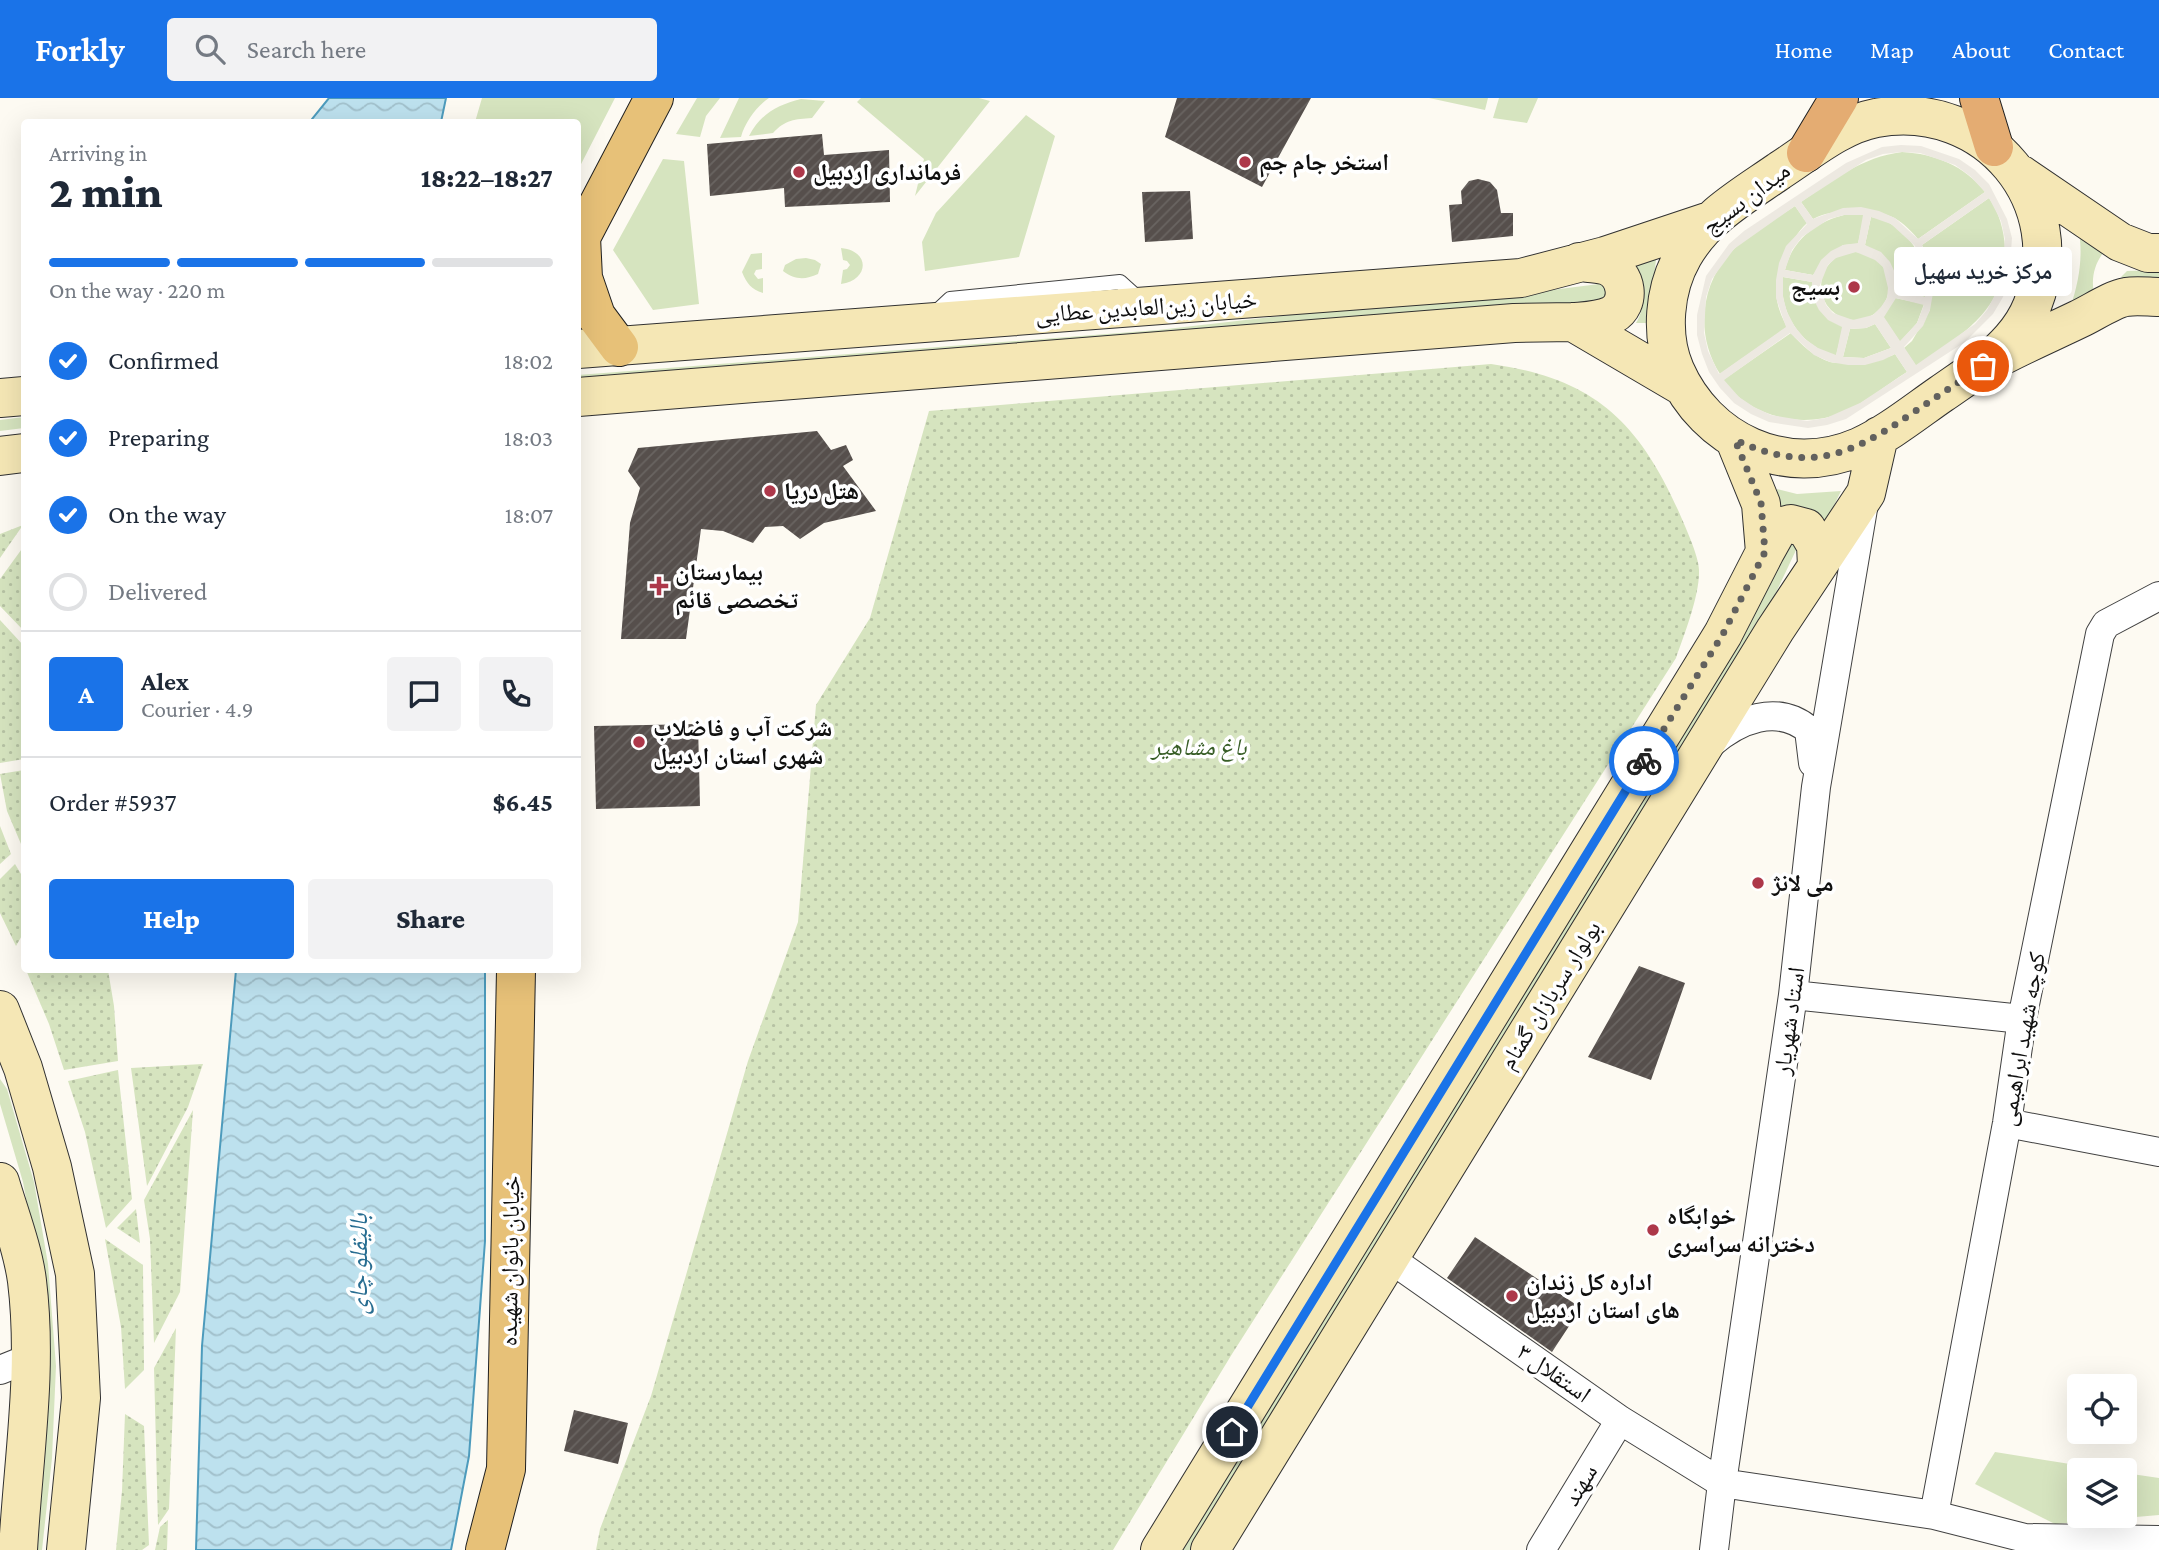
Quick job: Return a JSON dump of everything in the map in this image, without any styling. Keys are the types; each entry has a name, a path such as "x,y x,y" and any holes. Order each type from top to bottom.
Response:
{"highway":[{"path":"1806,153 1839,98"},
{"path":"1979,98 2006,160"}],"main road":[{"path":"581,236 654,98"},
{"name":"میدان بسیج","path":"1926,116 1951,122 1974,132 2006,160 2037,209 2043,260 2031,309 2018,331 2001,351 1983,366 1879,436 1834,455 1809,458 1771,454 1735,440 1706,417 1682,386 1672,363 1667,339 1666,313 1670,288 1678,264 1691,242 1707,222 1726,207 1851,126 1875,118 1926,116"},
{"path":"2006,160 2100,230 2120,242 2153,253"},
{"name":"خیابان زین‌العابدین عطایی","path":"581,349 1521,278 1707,222"},
{"path":"2142,297 2110,284 2109,274 2114,264 2123,258 2153,253"},
{"path":"581,259 583,278 597,316 619,347"},
{"name":"خیابان زین‌العابدین عطایی","path":"581,397 1514,323 1573,322 1596,320 1614,314 1624,302 1626,289 1620,276 1607,266 1579,262"},
{"path":"1983,366 2142,297"},
{"path":"1573,322 1682,386"},
{"path":"0,398 21,396"},
{"name":"بولوار سربازان گمنام","path":"1210,1550 1698,755 1816,566 1866,493 1879,436"},
{"path":"1735,440 1761,503 1765,552"},
{"path":"0,456 21,453"},
{"name":"بولوار سربازان گمنام","path":"1160,1550 1723,634 1779,527 1791,524 1806,528 1816,545 1816,566"},
{"name":"خیابان بانوان شهیده","path":"485,1550 506,1469 516,973"},
{"path":"0,1010 7,1048 52,1167 75,1274 80,1398 66,1550"},
{"path":"0,1182 27,1279 15,1364 30,1398 18,1550"}],"street":[{"name":"استاد شهریار","path":"1714,1550 1793,995 1816,787 1866,493"},
{"name":"کوچه شهید ابراهیمی","path":"1934,1515 2007,1123 2022,1019 2100,634 2106,624 2159,596"},
{"path":"1698,755 1726,730 1744,722 1767,715 1791,718 1809,730 1816,787"},
{"path":"1793,995 2022,1019"},
{"path":"2007,1123 2159,1152"},
{"name":"استقلال ۳","path":"1389,1258 1620,1420 1722,1483"},
{"name":"سهند","path":"1541,1550 1620,1420"},
{"path":"1722,1483 1934,1515 2025,1544 2159,1540"}],"green space":[{"path":"482,98 615,98 581,164 581,119 476,119"},
{"path":"697,98 720,98 706,116 700,137 676,134"},
{"path":"739,98 769,98 752,115 741,137 720,138"},
{"path":"861,98 979,98 990,101 915,196 924,159 857,102"},
{"path":"1429,98 1488,98 1485,110"},
{"path":"1499,98 1538,98 1527,123 1493,118"},
{"path":"801,99 825,101 812,118 791,121 773,133 749,136 759,121 771,111"},
{"path":"1026,115 1055,136 1019,257 925,271 922,242 936,213"},
{"path":"1902,152 1926,155 1948,163 1968,175 1985,192 1918,239 1903,224 1888,215 1840,212 1813,219 1801,202 1861,164"},
{"path":"663,159 684,161 699,304 653,310 613,250"},
{"path":"1989,198 1998,215 2005,248 2004,270 1998,289 1990,305 1978,319 1916,366 1904,348 1912,341 1930,310 1928,258 1922,245"},
{"path":"1795,206 1807,223 1792,243 1776,292 1787,327 1720,374 1712,359 1704,326 1708,293 1714,278 1733,250"},
{"path":"1844,215 1864,215 1858,244 1843,245 1813,275 1785,270 1799,241 1824,222"},
{"path":"1871,217 1884,220 1895,227 1914,246 1924,270 1925,297 1897,291 1896,275 1865,245"},
{"path":"2079,232 2106,249 2094,271 2094,295 2071,305 2080,269"},
{"path":"841,248 858,254 863,266 857,277 841,284 843,270 850,265 843,260"},
{"path":"1855,252 1868,255 1879,262 1886,273 1889,286 1886,299 1879,310 1868,317 1855,320 1842,317 1831,310 1824,299 1821,286 1824,273 1831,262 1842,255"},
{"path":"762,253 762,269 756,270 754,274 758,279 763,278 763,293 750,286 742,272 751,254"},
{"path":"806,258 821,264 818,274 800,278 783,271 785,265 796,259"},
{"path":"1656,259 1653,288 1657,323 1636,323 1642,301 1635,264"},
{"path":"2159,270 2159,281 2125,281 2121,277 2127,271"},
{"path":"1783,277 1812,282 1813,298 1843,327 1836,356 1812,345 1794,326 1784,303"},
{"path":"1607,283 1609,302 581,386 581,375 1158,330 1333,310 1488,298"},
{"path":"1895,298 1924,304 1917,323 1900,342 1883,317"},
{"path":"1875,324 1891,348 1864,358 1843,357 1850,329 1866,328"},
{"path":"1791,333 1809,350 1830,362 1863,362 1895,354 1907,372 1851,409 1826,418 1793,419 1761,411 1734,393 1723,380"},
{"name":"باغ مشاهیر","path":"1491,364 1557,380 1583,392 1607,408 1646,451 1678,510 1694,549 1699,580 1691,615 1676,658 1232,1354 1113,1550 596,1550 600,1529 651,1396 748,1061 798,922 816,705 870,618 929,411"},
{"path":"21,417 21,428 0,431 0,420"},
{"path":"1777,489 1797,494 1841,491 1823,528 1775,520"},
{"path":"21,526 0,558 0,534"},
{"path":"1788,537 1797,548 1772,601 1195,1550 1178,1550"},
{"path":"21,550 21,628 0,606 0,579"},
{"path":"0,620 21,643 21,760 0,763"},
{"path":"21,770 21,844 7,811 0,774"},
{"path":"0,826 11,854 0,864"},
{"path":"15,864 21,874 21,937 16,946 0,913 0,879"},
{"path":"27,973 108,973 118,1061 64,1070 49,1024"},
{"path":"203,1064 188,1107 147,1186 131,1068"},
{"path":"118,1070 132,1199 106,1228 85,1132 68,1081"},
{"path":"0,1079 7,1089 34,1182 48,1264 56,1366 52,1458 42,1550 31,1550 38,1264 23,1182 0,1104"},
{"path":"193,1110 180,1292 154,1343 150,1239 144,1200"},
{"path":"136,1209 140,1243 117,1228"},
{"path":"105,1239 143,1265 144,1370 125,1389 121,1327"},
{"path":"176,1328 169,1509 158,1525 154,1368"},
{"path":"125,1414 144,1426 149,1545 142,1550 116,1550"},
{"path":"1995,1452 2067,1463 2067,1523 2055,1524 1975,1484"},
{"path":"2137,1475 2159,1478 2159,1515 2137,1517"},
{"path":"168,1520 167,1550 155,1550 160,1527"}],"shaded area":[{"path":"1921,146 1959,159 1989,184 2007,219 2012,238 2009,278 2003,297 1993,314 1965,342 1846,419 1808,428 1769,422 1751,414 1734,403 1720,388 1709,372 1702,354 1697,335 1697,315 1706,276 1729,244 1744,231 1846,163 1882,147","holes":["1920,153 1955,165 1985,192 1918,239 1895,218 1861,207 1843,208 1813,219 1801,202 1866,160 1883,154","1989,198 2001,221 2005,239 2002,276 1996,293 1975,324 1916,365 1904,347 1923,326 1933,293 1933,275 1922,245","1795,206 1807,224 1786,246 1776,280 1776,298 1786,327 1719,374 1708,351 1704,333 1706,297 1712,279 1734,249","1844,215 1863,215 1858,243 1843,245 1831,251 1821,260 1813,275 1785,270 1792,250 1802,237 1829,219","1871,217 1891,224 1915,246 1926,276 1925,297 1897,291 1896,275 1881,252 1865,245","1856,252 1875,260 1883,267 1888,288 1887,298 1873,315 1853,320 1833,313 1826,305 1820,285 1828,265 1836,258","1783,277 1812,282 1813,298 1819,310 1828,320 1842,327 1836,355 1805,339 1787,312 1783,297","1896,298 1924,305 1917,323 1900,341 1884,317","1875,324 1891,348 1864,358 1843,357 1850,329 1866,328","1790,333 1814,355 1830,362 1865,365 1895,354 1907,372 1860,403 1826,418 1807,421 1771,415 1739,397 1724,380"]}],"water":[{"path":"329,98 446,98 442,119 312,119"},
{"name":"بالیقلو چای","path":"236,973 485,973 485,1241 469,1456 451,1550 196,1550 202,1346"}],"building":[{"name":"استخر جام جم","path":"1177,98 1311,98 1262,187 1165,137"},
{"name":"فرمانداری اردبیل","path":"822,134 824,155 889,150 890,202 785,207 784,188 710,196 707,144"},
{"path":"1478,179 1490,182 1497,190 1501,213 1513,213 1513,236 1452,242 1449,205 1462,204 1461,191 1469,181"},
{"path":"1190,191 1193,239 1145,242 1142,192"},
{"path":"817,431 831,450 846,445 853,460 843,466 876,511 824,523 800,539 783,526 765,527 753,543 723,531 701,529 686,639 621,639 630,523 640,488 628,471 638,448"},
{"path":"698,724 700,806 596,809 594,726"},
{"path":"1639,966 1685,983 1651,1080 1588,1057"},
{"name":"اداره کل زندان های استان اردبیل","path":"1475,1237 1581,1308 1552,1352 1447,1278"},
{"path":"574,1410 628,1423 618,1464 564,1451"}],"way so far":[{"path":"1644,761 1723,634 1765,552 1761,503 1735,440 1758,451 1783,457 1834,455 1879,436 1983,366"}],"place":[{"name":"استخر جام جم","path":"1245,162"},
{"name":"فرمانداری اردبیل","path":"799,172"},
{"name":"بسیج","path":"1854,287"},
{"name":"مرکز خرید سهیل","path":"1983,366"},
{"name":"هتل دریا","path":"770,491"},
{"name":"بیمارستان تخصصی قائم","path":"659,586"},
{"name":"شرکت آب و فاضلاب شهری استان اردبیل","path":"639,742"},
{"name":"می لانژ","path":"1758,883"},
{"name":"خوابگاه دخترانه سراسری","path":"1653,1230"},
{"name":"اداره کل زندان های استان اردبیل","path":"1512,1296"}],"route":[{"path":"1232,1432 1644,761"}]}
